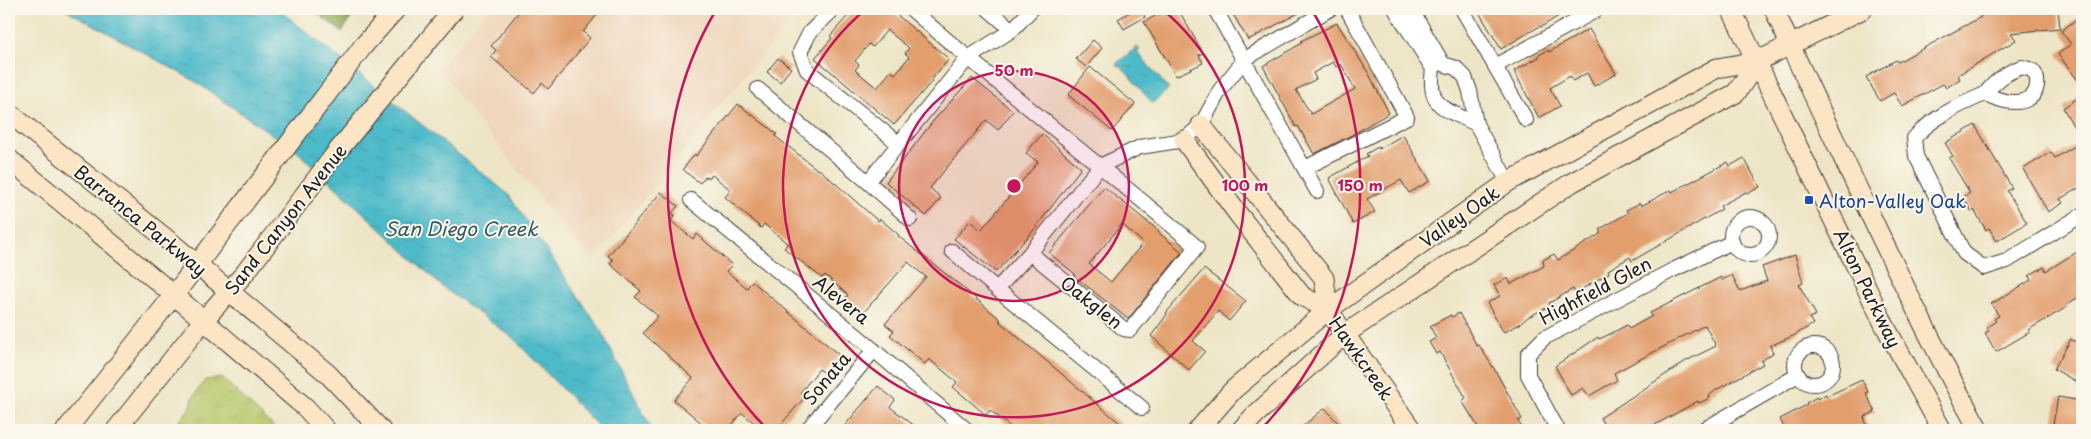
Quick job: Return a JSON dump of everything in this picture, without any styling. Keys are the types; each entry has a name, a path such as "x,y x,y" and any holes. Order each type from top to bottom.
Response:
{"main road":[{"path":"66,430 174,295 364,45 396,9"},
{"name":"Sand Canyon Avenue","path":"116,430 454,9"},
{"name":"Alton Parkway","path":"1731,9 1886,326 1942,430"},
{"name":"Alton Parkway","path":"1774,9 1806,81 1898,274 1978,430"},
{"name":"Valley Oak","path":"1198,430 1233,390 1328,310 1508,182 1717,68 1758,61 1863,9"},
{"name":"Valley Oak","path":"1241,430 1255,415 1345,334 1571,183 1736,93 1758,61"},
{"name":"Barranca Parkway","path":"9,113 197,264 228,292 328,374 381,430"},
{"path":"1202,125 1324,278 1328,310"},
{"path":"1184,140 1238,214 1302,296 1328,310"},
{"name":"Barranca Parkway","path":"9,159 174,295 306,408 326,430"},
{"path":"1238,214 1260,199"},
{"name":"Hawkcreek","path":"1328,310 1412,430"}],"street":[{"path":"834,9 810,32 800,52 807,70 898,143"},
{"name":"Oakglen","path":"911,9 1197,247 1130,330 1124,329 1030,253"},
{"path":"988,9 1012,30"},
{"path":"868,182 968,58 1012,30 1032,9"},
{"path":"1215,9 1245,59 1317,191"},
{"path":"997,289 1030,253 1100,166 1140,147 1184,140 1202,125 1220,90 1245,59 1330,9"},
{"path":"1305,168 1407,117 1346,9"},
{"path":"1395,9 1438,67"},
{"path":"1411,9 1438,67 1432,82 1433,97 1440,106 1476,124"},
{"path":"1462,9 1526,120"},
{"path":"1495,66 1595,11 1594,9"},
{"path":"1438,67 1456,68 1465,76 1470,91 1476,124 1508,182"},
{"path":"758,89 910,218"},
{"path":"1985,94 1926,124 1914,138 1916,156 1964,253 1984,268 2007,260 2082,215"},
{"name":"Alevera","path":"691,200 874,350 967,430"},
{"name":"Highfield Glen","path":"1558,430 1528,376 1528,354 1544,338 1672,270 1732,242"},
{"path":"952,250 1142,408"},
{"name":"Sonata","path":"806,430 874,350"},
{"path":"1703,430 1798,375"}],"shaded area":[{"path":"489,9 800,9 592,262 460,98 439,68"}],"green space":[{"path":"312,9 357,9 342,32"},
{"path":"222,378 277,430 173,430 191,406 193,397 205,380"}],"water":[{"name":"San Diego Creek","path":"65,9 278,9 508,194 599,327 652,430 599,430 597,425 512,337 445,289 299,153 193,80"},
{"path":"1137,47 1140,50 1137,52 1169,89 1152,103 1121,66 1119,67 1116,64"}],"building":[{"path":"521,9 602,9 583,32 590,38 548,89 542,83 534,93 491,57 496,50 491,46"},
{"path":"854,9 890,9 949,59 894,125 815,58 832,38 830,36","holes":["887,30 909,48 905,53 909,57 895,74 891,71 877,88 855,70 859,65 855,61 869,44 873,47"]},
{"path":"1135,9 1141,9 1145,17 1124,29 1118,19"},
{"path":"1168,9 1178,9 1203,53 1199,55 1203,63 1176,76 1144,22"},
{"path":"1230,9 1306,9 1248,40"},
{"path":"1477,9 1570,9 1501,49"},
{"path":"1976,9 2058,9 2060,28 2011,33 2016,40 1958,75 1960,79 1946,88 1943,84 1902,106 1894,93 1880,101 1866,77 1896,60 1898,62 1981,17"},
{"path":"2082,15 2082,86 2058,54 2071,44 2061,31"},
{"path":"1337,23 1369,74 1389,113 1314,154 1298,126 1296,127 1263,66 1302,43 1301,41","holes":["1333,62 1336,67 1341,64 1355,89 1311,114 1296,90 1316,79 1313,73"]},
{"path":"1589,29 1616,74 1594,86 1587,73 1573,81 1570,76 1550,88 1560,106 1539,118 1514,71 1539,57 1539,55 1548,50 1549,52"},
{"path":"1093,40 1102,48 1086,67 1076,59"},
{"path":"778,58 791,68 780,82 767,72"},
{"path":"1090,67 1135,104 1112,131 1068,95"},
{"path":"972,78 1013,111 998,130 986,120 930,188 941,198 926,216 886,182 934,120"},
{"path":"2082,95 2082,141 2063,108"},
{"path":"738,104 777,134 775,136 819,169 878,221 880,219 898,236 961,286 1001,320 999,321 1128,430 1054,430 1047,424 1042,430 1014,430 990,410 986,415 953,387 957,382 929,359 925,364 890,335 894,331 885,324 926,277 908,262 863,313 845,299 848,295 825,275 822,278 784,248 788,244 764,224 761,228 725,197 731,190 712,175 709,178 706,176 700,183 688,174 683,169 695,154 696,156"},
{"path":"1975,125 2012,188 2007,191 2027,223 1997,241 1989,228 1986,230 1974,210 1972,212 1963,197 1970,193 1949,158 1953,156 1945,143"},
{"path":"1042,134 1081,168 1033,231 996,272 954,239 970,221 981,230 1038,162 1026,153"},
{"path":"1403,135 1430,181 1409,193 1401,180 1367,199 1375,212 1353,224 1329,178 1368,156 1366,154 1378,147 1379,149"},
{"path":"2082,142 2082,186 2060,199 2063,203 2048,212 2023,169 2051,152 2055,158"},
{"path":"1744,158 1760,187 1720,206 1722,209 1632,261 1630,257 1608,270 1609,273 1575,293 1573,289 1549,303 1550,306 1528,317 1520,324 1504,332 1501,328 1487,303 1500,296 1494,285 1508,278 1511,284 1544,266 1543,260 1554,254 1558,260 1600,234 1600,229 1628,213 1626,210 1640,203 1641,206 1671,190 1672,192 1728,162 1730,166"},
{"path":"1104,187 1182,252 1128,319 1074,276 1075,274 1049,253","holes":["1122,224 1143,243 1111,282 1089,264"]},
{"path":"661,192 678,206 672,213 675,215 671,221 693,239 697,234 732,265 726,271 747,288 752,281 839,355 825,373 819,369 800,393 805,397 776,430 763,430 742,413 728,430 710,430 674,400 693,378 643,333 658,316 635,297 641,291 610,264 613,260 608,256"},
{"path":"2082,249 2082,295 2066,305 2067,307 2028,330 2030,332 1996,352 1985,333 1989,331 1987,327 1996,321 1994,319 1999,316 1991,304 2031,280 2029,276 2033,273 2044,267 2046,271"},
{"path":"1795,255 1803,283 1799,285 1816,315 1809,318 1813,324 1795,335 1770,346 1773,353 1761,361 1763,364 1716,390 1709,396 1710,398 1699,403 1698,401 1646,430 1607,430 1600,418 1686,361 1716,346 1705,325 1614,373 1617,380 1589,396 1583,388 1571,395 1555,366 1598,337 1599,339 1627,325 1629,329 1652,316 1650,313 1721,277 1722,280 1732,275 1740,291 1767,281 1762,267"},
{"path":"1204,269 1246,301 1229,321 1218,311 1193,341 1205,351 1189,370 1151,336 1166,313"},
{"path":"1459,313 1477,346 1479,345 1496,372 1522,419 1518,421 1523,430 1480,430 1462,401 1466,398 1440,352 1436,354 1429,342 1436,338 1430,326"},
{"path":"2071,339 2082,346 2082,385 2054,369"},
{"path":"1862,380 1875,412 1864,417 1867,426 1859,430 1785,430 1780,419 1817,397 1818,399 1826,394 1827,396"},
{"path":"878,386 895,400 890,407 920,430 841,430"},
{"path":"2058,397 2082,401 2082,430 2052,430"},
{"path":"1325,408 1344,430 1298,430"}],"place":[{"name":"Alton-Valley Oak","path":"1809,200"}]}
